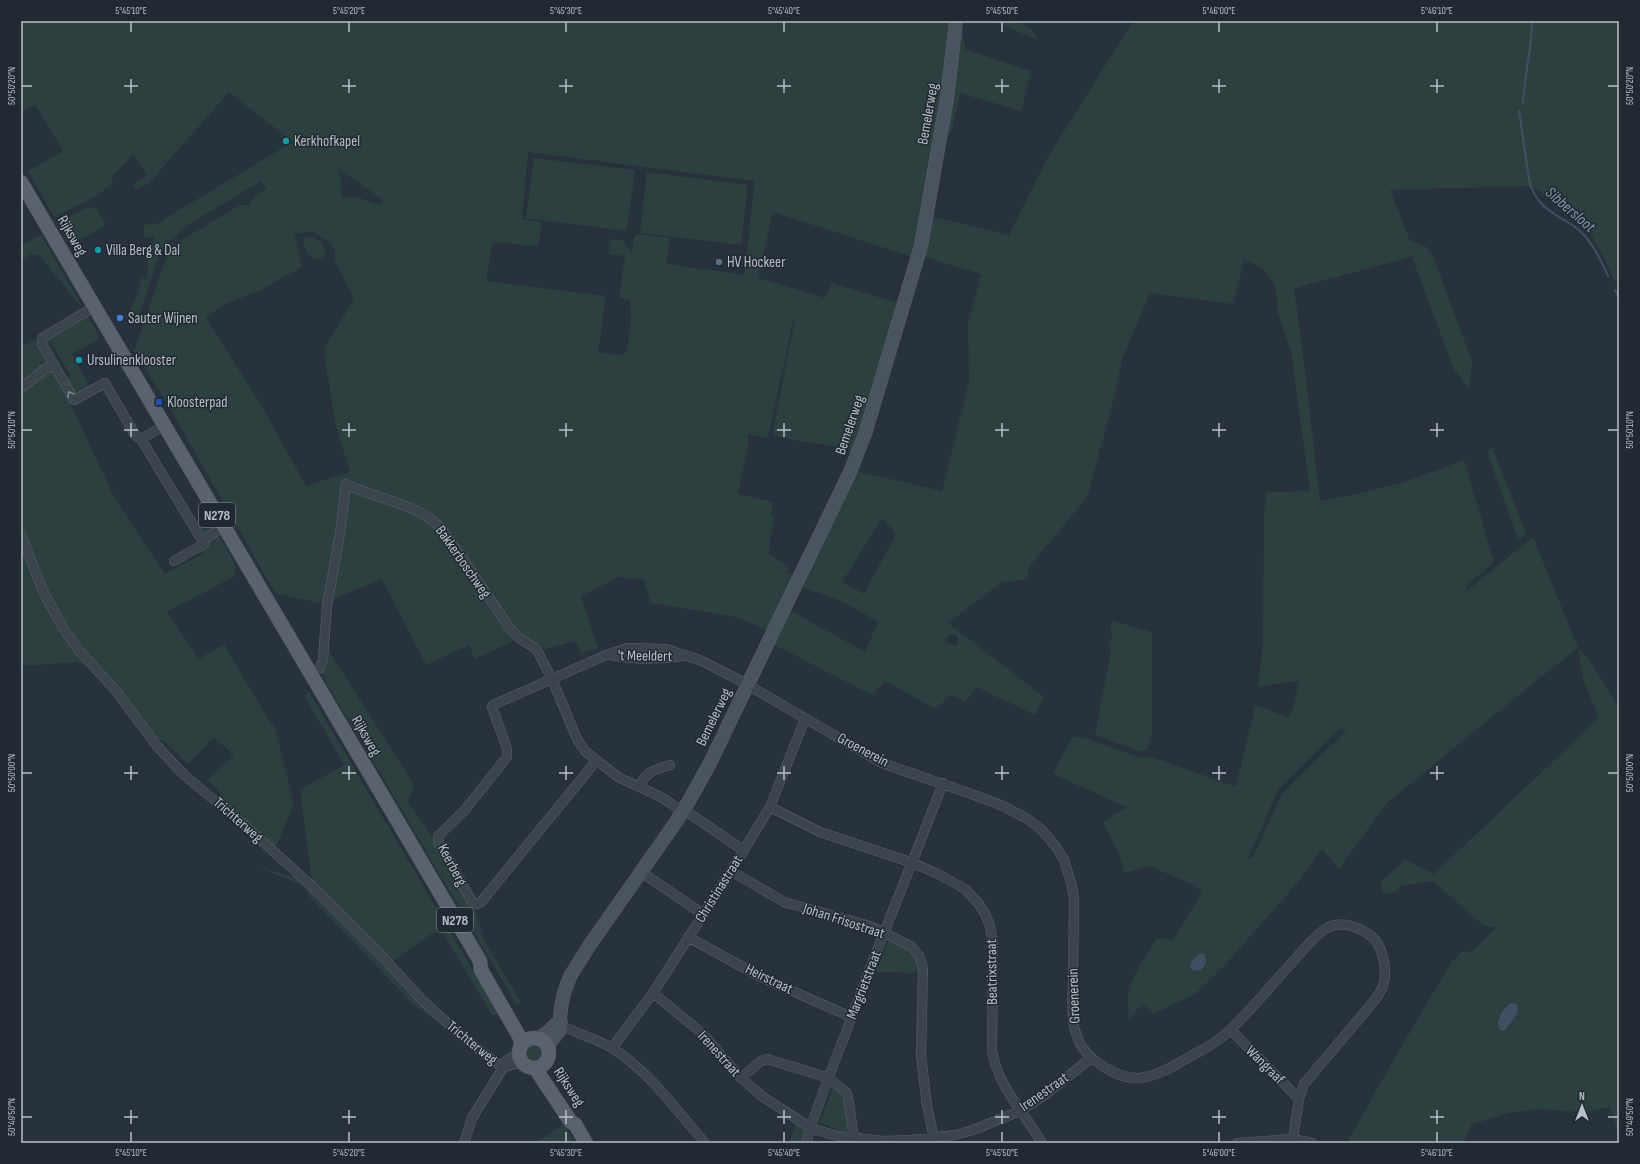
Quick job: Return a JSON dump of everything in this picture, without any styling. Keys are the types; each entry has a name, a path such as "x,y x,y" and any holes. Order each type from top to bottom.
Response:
{"main road":[{"name":"Rijksweg","path":"21,182 480,961 481,970 519,1036 533,1052 571,1122 575,1124 586,1143"}],"street":[{"name":"Bemelerweg","path":"533,1052 551,1040 560,1030 559,1023 564,992 571,975 683,810 703,775 850,472 875,403 920,246 947,98 956,21"},
{"path":"94,307 43,337 42,344 74,400 105,383 134,433 141,439 204,544 174,561"},
{"path":"21,388 45,369 54,364"},
{"path":"141,439 164,426"},
{"name":"Bakkerboschweg","path":"311,674 320,668 323,659 327,606 340,533 346,484 414,509 436,523 448,536 509,628 519,638 535,648 552,679 580,746 596,761 618,777 639,786 683,810"},
{"path":"202,540 224,527"},
{"name":"Trichterweg","path":"21,535 43,591 63,628 77,648 115,690 157,746 184,775 242,823 315,889 381,955 423,1001 467,1041 503,1068"},
{"name":"'t Meeldert","path":"552,679 606,655 626,658 684,656 700,660 748,684"},
{"name":"Keerberg","path":"552,679 493,705 492,707 507,749 507,757 458,818 438,836 438,841 472,902 477,904 482,902 596,761"},
{"name":"Groenerein","path":"748,684 805,719 882,763 943,783 1003,806 1026,818 1041,829 1064,860 1072,886 1074,899 1072,1007 1074,1026 1081,1046 1091,1058 1117,1075 1133,1078 1151,1077 1166,1071 1198,1052 1230,1030 1310,942 1326,928 1337,925 1352,926 1374,938 1380,948 1384,962 1385,975 1383,985 1376,1000 1304,1084 1299,1099 1293,1139"},
{"name":"Christinastraat","path":"612,1048 653,993 770,807 805,719"},
{"path":"639,786 649,772 670,765"},
{"name":"Margrietstraat","path":"806,1143 828,1078 883,932 913,863 943,783"},
{"name":"Beatrixstraat","path":"770,807 820,832 913,863 938,874 965,889 979,904 990,926 993,944 992,1051 994,1061 1004,1086 1042,1143"},
{"path":"683,810 743,850"},
{"name":"Johan Frisostraat","path":"731,871 784,902 870,926 912,947 919,956 923,968 921,1055 927,1106 934,1138"},
{"path":"641,872 703,914"},
{"name":"Heirstraat","path":"688,937 761,977 851,1018"},
{"name":"Irenestraat","path":"653,993 703,1034 741,1078 764,1097 810,1128 833,1135 882,1141 911,1140 955,1135 973,1130 1020,1110 1046,1094 1091,1058"},
{"path":"559,1023 612,1048 639,1068 705,1143"},
{"name":"Wangraaf","path":"1230,1030 1299,1099"},
{"path":"464,1143 472,1118 506,1061 533,1052"},
{"path":"741,1078 761,1061 767,1059 828,1078 846,1092 854,1138"},
{"path":"1237,1143 1293,1139 1312,1143"}],"shaded area":[{"path":"21,21 961,21 965,49 1031,71 1021,111 960,93 952,130 928,168 916,258 773,212 758,278 825,298 832,283 908,306 855,469 847,443 846,447 805,442 772,435 795,319 793,321 768,438 748,434 748,445 738,494 773,502 771,516 775,518 770,539 769,554 789,567 786,572 794,576 767,630 736,617 651,603 644,580 618,577 581,596 598,648 581,653 575,641 545,649 509,632 513,641 475,659 469,645 426,665 382,579 320,603 275,593 171,410 134,351 165,261 172,246 240,205 250,205 254,196 266,189 261,181 193,222 167,242 158,258 137,322 132,320 132,317 127,316 136,299 141,278 146,279 150,245 153,245 154,236 150,236 150,238 144,237 144,225 160,223 293,142 229,92 149,183 136,190 133,185 147,174 133,155 111,178 113,183 96,196 55,217 28,171 63,151 35,105 21,112","holes":["528,152 755,181 744,275 667,264 670,238 637,234 634,238 632,253 622,240 611,239 609,254 625,256 619,297 630,300 631,320 627,351 620,355 598,353 606,296 486,281 493,242 538,246 542,222 522,219","337,167 383,200 380,205 360,198 341,197 342,181","314,232 328,241 335,250 335,261 353,297 353,301 325,347 326,366 336,426 350,472 306,486 263,408 206,318 222,305 261,290 302,267 294,234"]},
{"path":"993,21 1014,21 1025,25 1030,28 1038,40"},
{"path":"1133,21 1619,21 1619,290 1586,225 1546,197 1539,190 1527,186 1390,190 1410,241 1425,246 1433,256 1472,361 1469,388 1454,370 1412,257 1294,288 1320,501 1349,496 1405,482 1464,460 1494,562 1466,586 1468,590 1533,537 1578,648 1387,803 1344,862 1340,870 1322,849 1298,882 1225,965 1195,994 1153,1014 1142,1003 1128,1022 1128,1000 1130,989 1132,981 1140,966 1157,938 1173,940 1202,893 1195,885 1149,866 1124,873 1119,854 1103,822 1127,807 1053,774 1071,739 1076,737 1085,738 1138,757 1143,758 1149,756 1236,787 1255,705 1288,717 1293,709 1299,681 1258,686 1263,645 1264,514 1267,492 1310,491 1291,352 1278,314 1275,284 1261,267 1244,260 1233,304 1150,293 1122,359 1116,390 1088,496 1028,568 1029,579 1002,582 948,623 1044,697 1035,715 977,687 965,702 951,695 936,709 885,681 872,695 771,643 788,609 865,652 878,622 846,603 799,586 855,469 860,472 942,491 969,382 968,324 981,274 921,256 930,216 1009,235 1048,157","holes":["882,518 896,534 864,594 842,582","950,634 955,635 958,638 958,643 956,646 946,643 945,641","1341,728 1346,732 1290,785 1281,796 1253,857 1247,859 1277,792 1282,785"]},
{"path":"534,158 635,170 627,231 526,218"},
{"path":"647,172 748,185 741,245 640,233"},
{"path":"92,207 97,209 105,222 104,227 70,245 57,223 86,208"},
{"path":"41,235 82,308 39,255 31,254 21,261 21,246"},
{"path":"304,237 321,242 326,251 322,258 317,260 308,254 304,244"},
{"path":"87,315 100,338 72,354 90,388 75,398 65,380 71,376 51,343 46,345 45,341"},
{"path":"36,340 47,360 47,364 21,386 21,341 24,345"},
{"path":"54,371 72,401 70,403 114,497 165,574 204,553 191,529 209,519 234,562 235,576 167,612 199,659 224,644 271,724 274,724 294,805 274,850 226,806 219,790 208,781 234,755 214,737 188,764 163,740 155,740 84,652 60,619 21,533 21,390 43,373"},
{"path":"1492,447 1526,533 1518,540 1487,451"},
{"path":"21,538 37,580 87,665 78,662 21,666"},
{"path":"1112,621 1152,632 1152,733 1148,749 1144,751 1139,751 1095,735 1111,650 1109,647 1113,633 1110,632"},
{"path":"327,648 413,783 414,788 407,801 436,842 477,915 484,940 521,1002 517,1005 322,675"},
{"path":"1578,648 1588,658 1619,708 1619,822 1617,824 1619,826 1619,1137 1610,1107 1580,1113 1537,1109 1510,1113 1472,1124 1463,1143 1347,1143 1394,1059 1451,963 1463,951 1472,952 1496,927 1484,926 1433,881 1400,886 1397,891 1386,894 1381,890 1380,885 1382,881 1405,859 1434,874 1599,718 1584,682","holes":["1508,1004 1519,1008 1505,1030 1498,1018"]},
{"path":"309,692 499,1015 492,1015 440,928 391,962 312,882 300,790 344,765 304,695"},
{"path":"257,866 301,879 448,1030 413,1004 310,897 305,887"},
{"path":"889,939 916,954 921,973 876,972"},
{"path":"535,1044 541,1047 544,1053 541,1059 535,1062 529,1059 526,1053 529,1047"},
{"path":"833,1086 842,1090 849,1128 844,1131 820,1123"},
{"path":"797,1123 805,1128 806,1133 803,1143 788,1143"},
{"path":"564,1124 575,1143 534,1143"}],"water":[{"path":"1202,953 1205,955 1206,963 1201,970 1194,971 1190,968 1191,963 1195,957"},
{"path":"1511,1003 1517,1004 1518,1011 1503,1031 1499,1029 1498,1021 1505,1008"}],"waterway":[{"name":"Sibbersloot","path":"1523,104 1531,42 1532,21"},
{"name":"Sibbersloot","path":"1519,111 1530,185 1539,201 1549,211 1574,226 1584,235 1596,251 1608,276"},
{"name":"Sibbersloot","path":"1615,290 1619,298"}],"place":[{"name":"Kerkhofkapel","path":"286,141"},
{"name":"Villa Berg & Dal","path":"98,250"},
{"name":"HV Hockeer","path":"719,262"},
{"name":"Sauter Wijnen","path":"120,318"},
{"name":"Ursulinenklooster","path":"79,360"},
{"name":"Kloosterpad","path":"159,402"}]}
